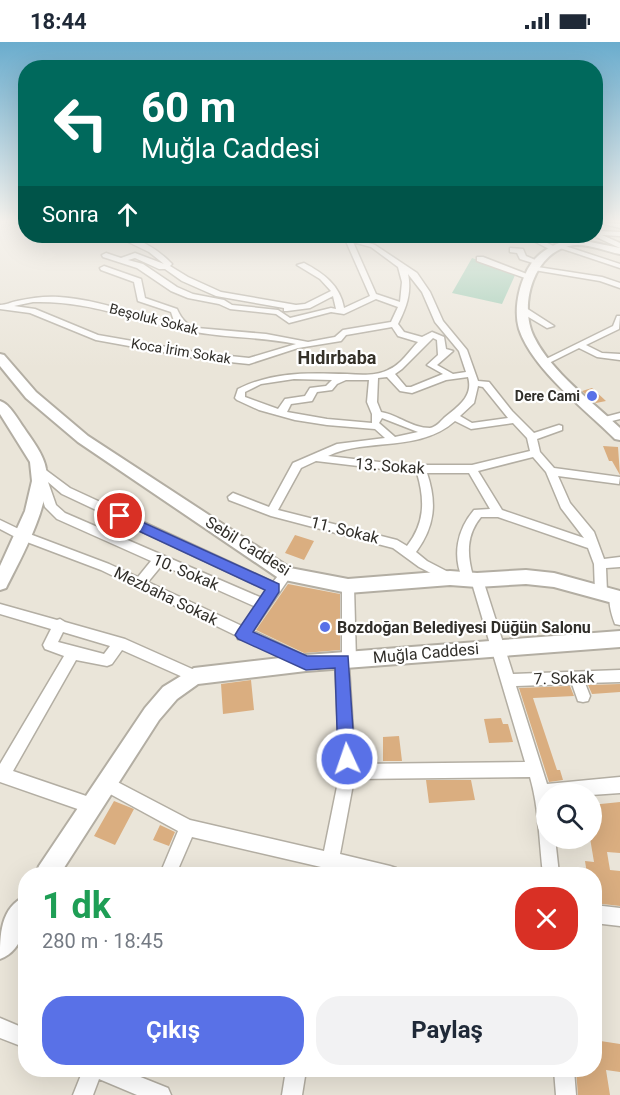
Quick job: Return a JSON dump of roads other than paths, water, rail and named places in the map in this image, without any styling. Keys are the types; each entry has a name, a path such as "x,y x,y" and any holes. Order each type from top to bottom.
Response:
{"street":[{"path":"110,270 138,281 139,294 146,303 174,311 177,319 196,330"},
{"path":"124,275 133,270"},
{"path":"146,270 174,290 221,302 230,308 278,312 293,307"},
{"path":"172,270 185,279 219,294 293,307 307,306 336,292"},
{"path":"312,270 321,274 336,292 342,316 340,328 343,333"},
{"path":"364,270 374,297"},
{"path":"403,270 406,284 402,306 394,324 401,334 422,340"},
{"path":"272,512 297,466 341,446 394,441 427,434 455,417 469,403 472,379 458,343 440,322 420,282 406,270"},
{"path":"532,270 523,310 527,335 546,362 572,391 620,436"},
{"path":"540,270 602,279 620,286"},
{"path":"602,279 614,270"},
{"path":"342,316 374,297 382,297 388,302 402,306"},
{"name":"Beşoluk Sokak","path":"1,307 36,299 87,301 196,330 288,338 308,344"},
{"name":"Koca İrim Sokak","path":"1,307 32,311 96,337 201,356 249,361 308,344 338,339 343,333 394,324"},
{"path":"278,312 289,321 331,310 342,316"},
{"path":"523,310 550,326"},
{"path":"540,320 551,321 558,318"},
{"path":"546,362 618,325"},
{"path":"249,361 248,368 258,375 374,376 390,374 404,362 422,340 432,335 441,339 442,355"},
{"path":"390,374 403,389 412,390 444,378 449,374 431,365 458,343"},
{"path":"579,345 600,355 620,357"},
{"name":"Sebil Caddesi","path":"0,358 31,395 82,439 285,574 348,586 450,578 535,578 612,596"},
{"path":"286,376 257,383 241,391 240,398 246,402 334,425 384,428 394,441"},
{"path":"282,412 283,406 288,401 309,399 313,390 329,388 334,382 350,376"},
{"path":"374,376 372,402 377,414 375,426"},
{"path":"444,378 472,379 486,384 532,438 535,453 551,471 565,505 588,532 620,621"},
{"path":"0,405 20,433 39,468 66,491 274,588"},
{"path":"377,414 393,417 411,429 425,430 455,417"},
{"path":"604,420 620,416"},
{"path":"455,417 471,426 515,420"},
{"path":"532,438 559,428"},
{"name":"13. Sokak","path":"316,458 421,469 472,469 535,453"},
{"path":"0,583 23,536 37,493 39,468"},
{"name":"10. Sokak","path":"39,468 51,507 61,516 262,604"},
{"path":"409,552 422,537 429,512 428,490 421,469"},
{"path":"472,469 498,513"},
{"path":"551,471 619,480"},
{"name":"11. Sokak","path":"233,497 272,512 397,544 423,564 450,578"},
{"path":"539,783 498,647 472,579 462,542 469,522 478,513 498,513 592,545"},
{"name":"Mezbaha Sokak","path":"0,524 23,536 105,567 243,635 306,663"},
{"path":"139,584 159,560"},
{"path":"600,564 620,562"},
{"path":"243,635 262,604 285,574"},
{"path":"329,867 348,772 345,661 348,586"},
{"path":"0,609 60,624 120,643 194,676"},
{"path":"60,624 50,645 73,653 107,660 120,643"},
{"name":"Muğla Caddesi","path":"52,867 152,714 170,693 194,676 306,663 620,639"},
{"path":"73,653 1,774 92,806"},
{"name":"7. Sokak","path":"508,680 620,676"},
{"path":"576,677 583,696"},
{"path":"348,772 534,769"},
{"path":"106,784 188,828 325,867"},
{"path":"602,787 620,785"},
{"path":"171,867 188,828"},
{"path":"548,849 550,867"},
{"path":"602,915 620,917"},
{"path":"1,944 18,920"},
{"path":"0,1028 18,1036"},
{"path":"83,1095 90,1077"},
{"path":"117,1077 160,1095"},
{"path":"292,1095 295,1077"},
{"path":"565,1077 566,1095"}],"place":[{"name":"Dere Cami","path":"592,396"},
{"name":"Bozdoğan Belediyesi Düğün Salonu","path":"325,627"}],"district":[{"name":"Hıdırbaba","path":"337,357"}]}
